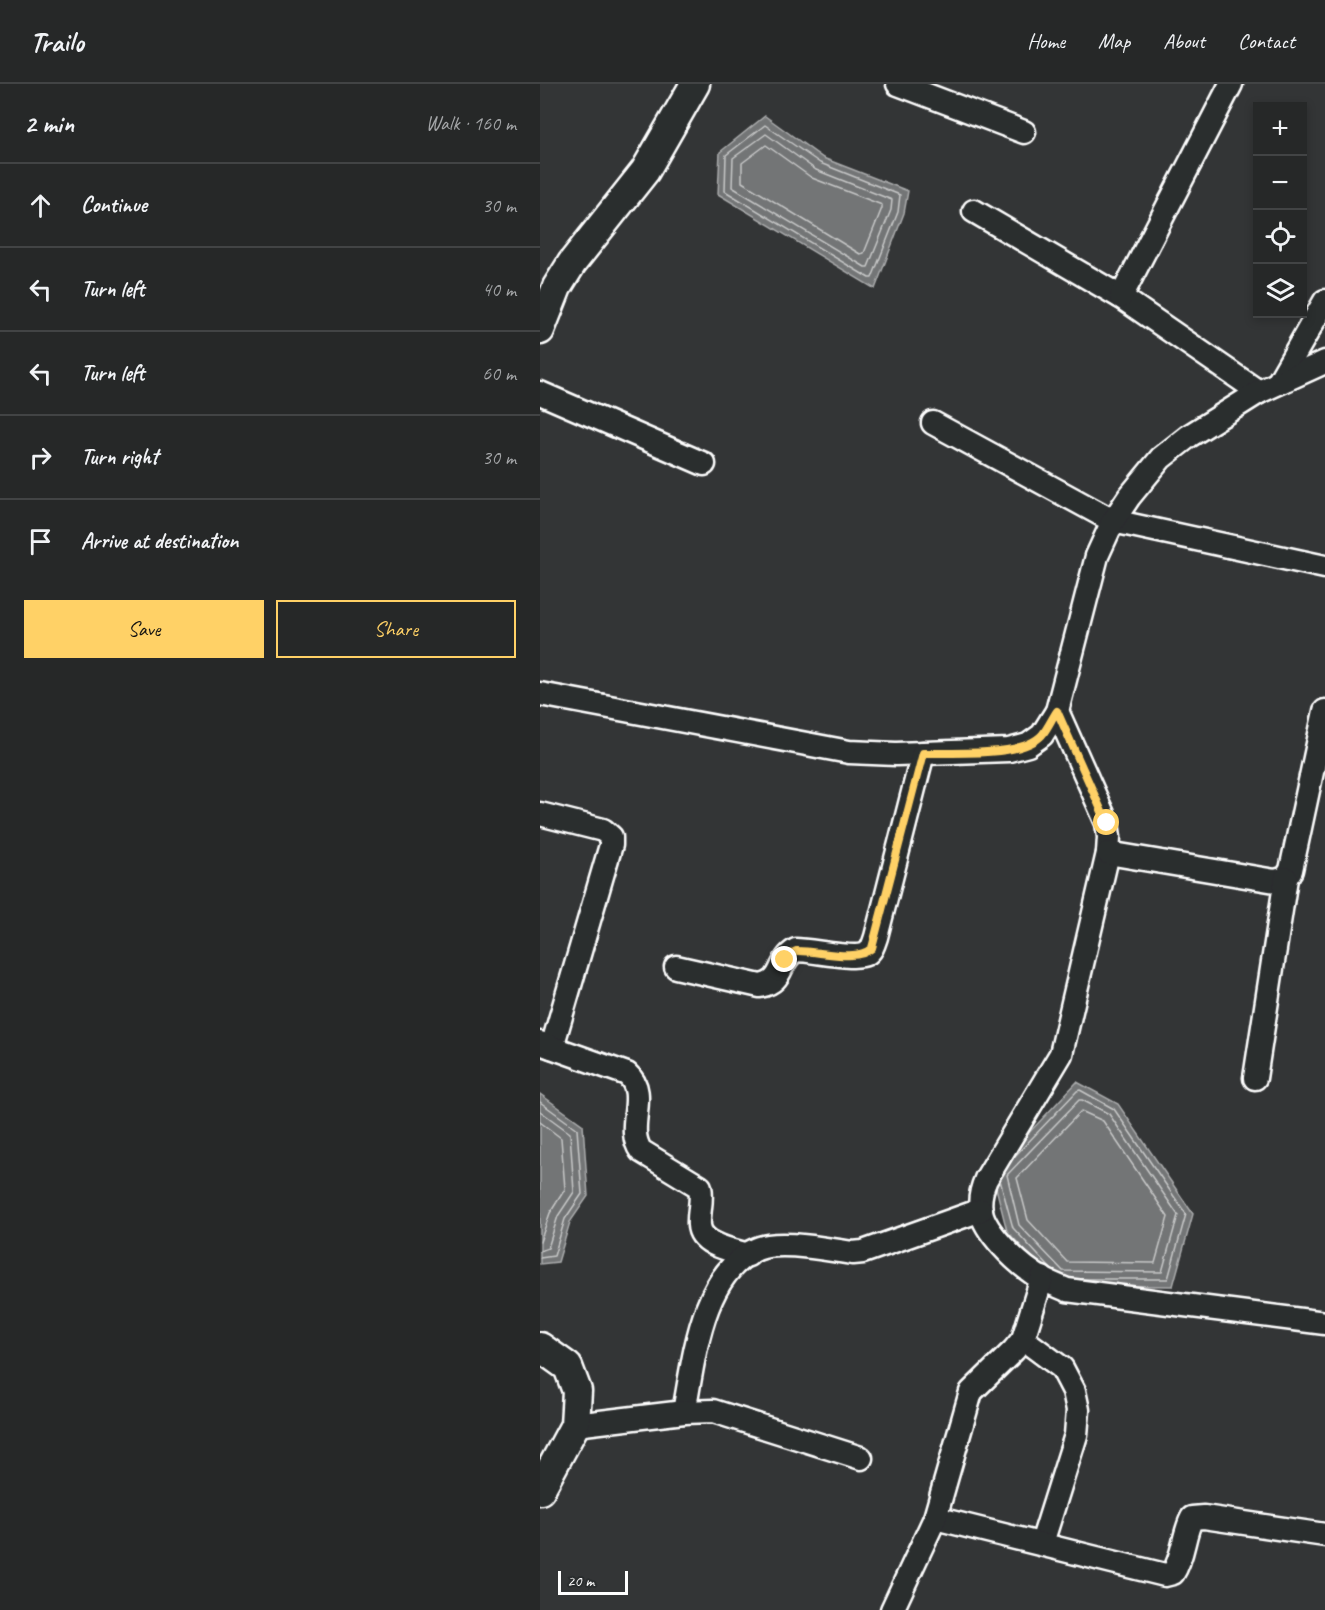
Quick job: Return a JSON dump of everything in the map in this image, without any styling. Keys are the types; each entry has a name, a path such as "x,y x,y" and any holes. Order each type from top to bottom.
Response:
{"main road":[{"path":"540,330 557,287 572,262 645,171 695,84"},
{"path":"540,1347 568,1367 577,1391 574,1425 540,1490"}],"street":[{"path":"898,84 1024,132"},
{"path":"1121,297 1231,84"},
{"path":"974,211 1121,297 1269,388"},
{"path":"1269,388 1325,301"},
{"path":"540,694 849,752 923,753 1010,750 1028,745 1042,735 1057,711 1096,556 1113,521 1129,497 1161,458 1189,436 1269,388 1325,362"},
{"path":"540,393 704,464"},
{"path":"933,423 1113,521 1325,567"},
{"path":"1057,711 1107,823 1108,853 1061,1054 981,1191 981,1210 988,1229 996,1240 1032,1273 1067,1290 1325,1323"},
{"path":"1255,1078 1286,878 1315,803 1325,711"},
{"path":"676,967 760,986 770,985 776,980 785,960 796,951 855,956 866,954 872,948 876,938 923,753"},
{"path":"540,814 603,830 611,837 611,845 546,1045 627,1074 634,1080 637,1091 635,1142 641,1151 700,1187 702,1196 699,1226 702,1236 711,1242 748,1255"},
{"path":"1108,853 1275,880 1286,878"},
{"path":"684,1412 698,1340 708,1305 722,1280 737,1262 758,1248 786,1245 853,1253 864,1252 981,1210"},
{"path":"892,1610 935,1518 971,1392 1023,1339 1042,1278"},
{"path":"1023,1339 1062,1368 1074,1391 1078,1410 1076,1435 1042,1543"},
{"path":"574,1425 684,1412 713,1411 861,1458"},
{"path":"935,1518 1165,1575 1173,1572 1179,1563 1187,1527 1192,1518 1203,1517 1325,1535"}],"water":[{"path":"765,116 823,158 908,191 904,213 875,289 718,194 720,152"},
{"path":"1077,1082 1118,1104 1193,1214 1173,1286 1057,1285 1007,1231 992,1172"},
{"path":"540,1094 583,1125 588,1196 570,1222 558,1262 540,1264"}],"route":[{"path":"785,960 796,951 855,956 866,954 872,948 923,753 1010,750 1028,745 1042,735 1057,711 1107,823"}]}
